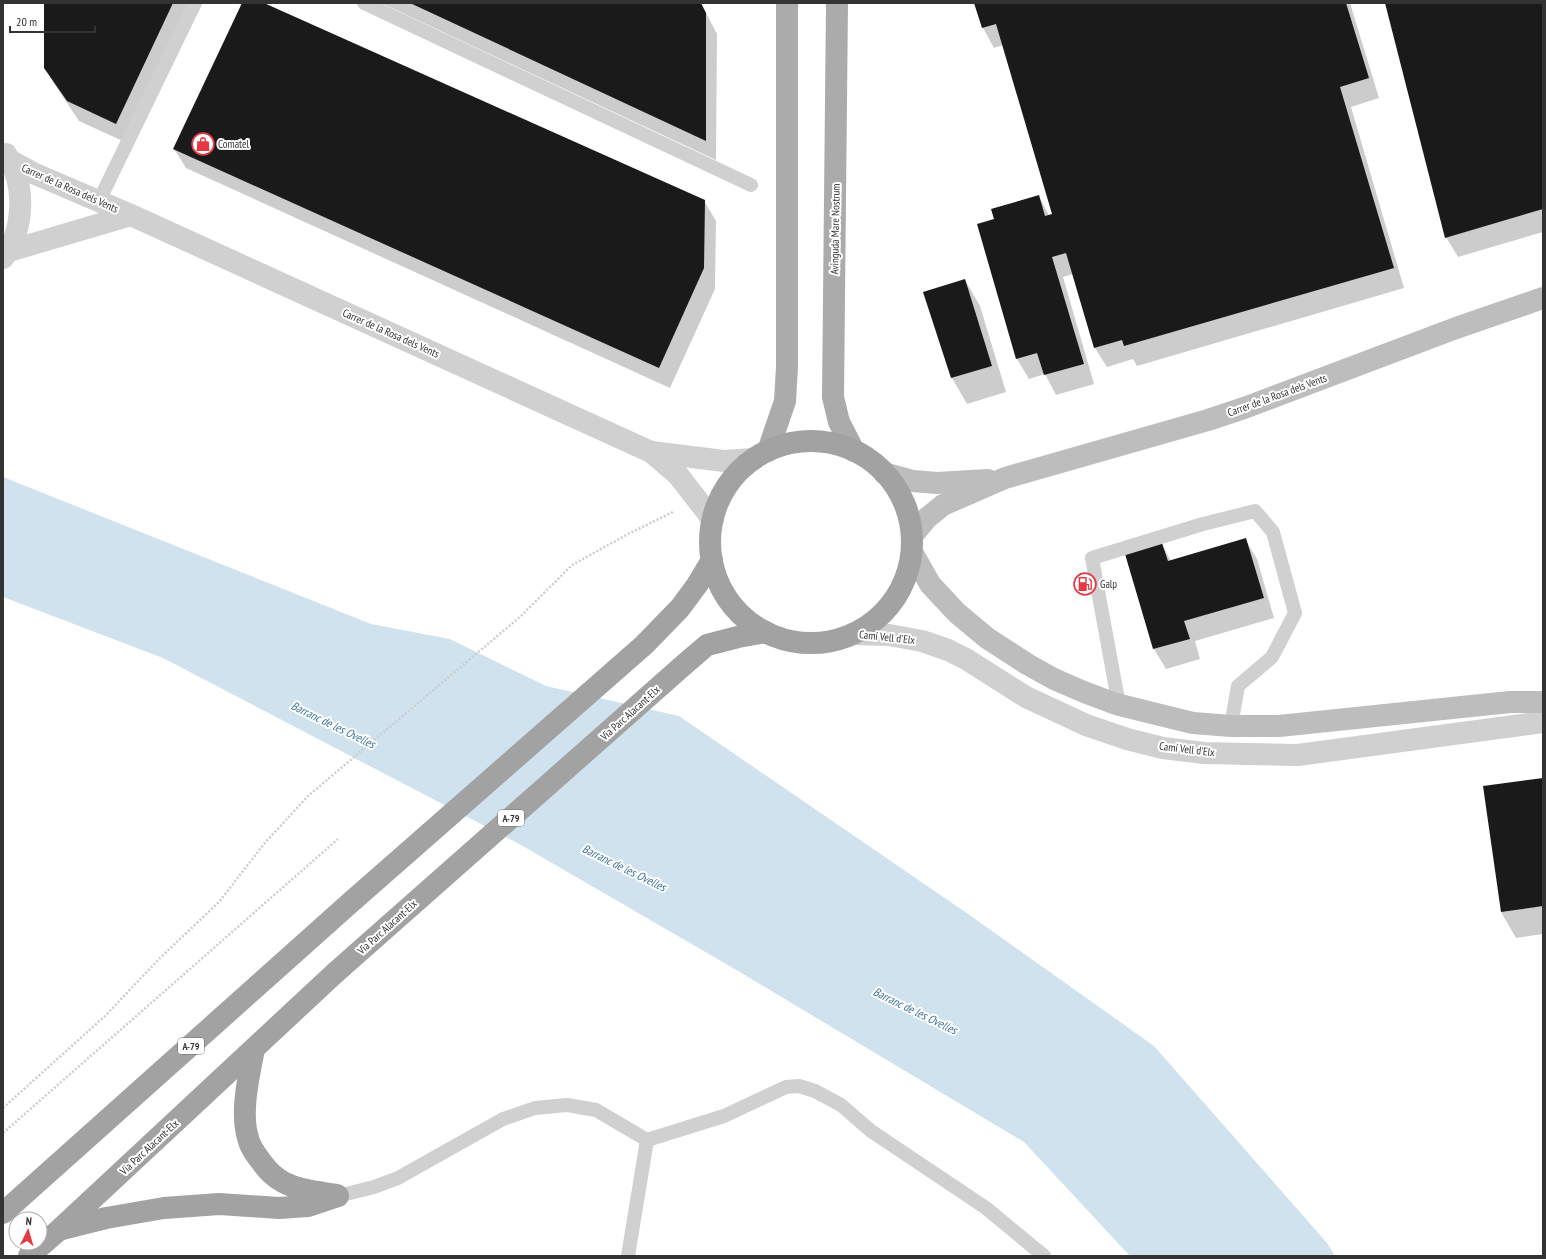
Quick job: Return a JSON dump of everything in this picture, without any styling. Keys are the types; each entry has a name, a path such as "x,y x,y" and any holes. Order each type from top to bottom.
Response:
{"highway":[{"path":"826,442 854,451 870,461 884,473 896,487 904,502 909,518 912,544 908,573 899,592 887,609 871,623 853,634 836,640 818,643 800,643 783,639 766,632 746,620 730,602 718,582 712,560 711,528 728,486 761,455 796,443 826,442"},
{"name":"A-79","path":"3,1214 350,903 644,645 680,608 697,585 712,560"},
{"name":"Via Parc Alacant-Elx","path":"29,1256 59,1230 336,973 707,645 766,632"},
{"path":"254,1049 249,1071 246,1120 248,1138 255,1155 268,1171 283,1182 303,1190 338,1196"},
{"path":"59,1230 106,1218 164,1208 219,1204 279,1208 308,1206 338,1196"}],"main road":[{"path":"761,455 785,401 787,367 787,3"},
{"name":"Avinguda Mare Nostrum","path":"836,3 833,398 839,422 854,451"},
{"name":"Carrer de la Rosa dels Vents","path":"912,544 927,518 943,505 1005,478 1208,420 1244,408 1456,328 1543,298"},
{"name":"Carrer de la Rosa dels Vents","path":"884,473 913,481 938,483 1005,478"},
{"path":"912,544 934,589 957,613 987,638 1027,664 1054,679 1119,705 1193,723 1231,726 1279,726 1510,702 1543,702"}],"street":[{"name":"Carrer de la Rosa dels Vents","path":"6,154 33,172 131,215 652,452 678,475 711,528"},
{"path":"6,154 16,174 20,200 18,226 6,255"},
{"name":"Carrer de la Rosa dels Vents","path":"6,255 131,215"},
{"name":"Carrer de la Rosa dels Vents","path":"652,452 724,461 761,455"},
{"name":"Camí Vell d'Elx","path":"853,634 889,635 922,641 954,653 1026,697 1086,725 1127,739 1163,748 1204,753 1298,755 1543,722"}],"lane":[{"path":"99,201 195,3"},
{"path":"364,3 751,185"},
{"path":"1119,705 1092,558 1204,524 1256,511 1273,532 1295,613 1272,657 1238,686 1231,726"},
{"path":"338,1196 374,1187 398,1178 503,1119 535,1108 567,1105 596,1110 647,1140 724,1116 786,1087 799,1086 815,1091 841,1105 871,1131 986,1208 1044,1256"},
{"path":"628,1256 647,1140"}],"path":[{"path":"3,1108 105,1016 160,958 219,902 264,844 308,796 521,616 572,565 628,534 673,512 711,528"},
{"path":"3,1133 338,839"}],"water":[{"name":"Barranc de les Ovelles","path":"3,477 371,624 450,639 546,686 679,716 971,916 1154,1046 1327,1243 1335,1256 1130,1256 1024,1142 733,968 521,845 163,658 3,597"}],"building":[{"path":"44,3 173,3 116,124 67,101 44,68"},
{"path":"242,3 264,3 705,200 704,268 659,368 173,149"},
{"path":"410,3 701,3 706,13 706,141"},
{"path":"974,3 1346,3 1369,78 1340,87 1394,268 1124,346 1122,340 1094,348 1066,253 1052,257 1084,364 1044,375 1037,353 1016,359 977,224 994,219 991,209 1039,195 1045,216 1052,214 996,24 982,28"},
{"path":"1385,3 1543,3 1543,209 1445,238"},
{"path":"965,279 992,366 951,378 923,292"},
{"path":"1246,538 1264,598 1184,621 1190,639 1153,649 1125,554 1162,543 1168,561"},
{"path":"1543,778 1543,906 1501,912 1483,786"}],"place":[{"name":"Comatel","path":"203,144"},
{"name":"Galp","path":"1085,584"}]}
